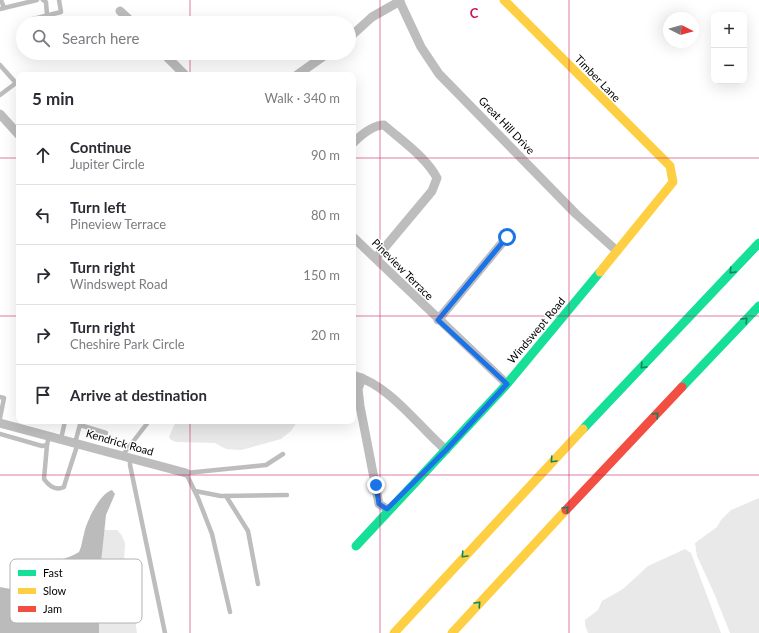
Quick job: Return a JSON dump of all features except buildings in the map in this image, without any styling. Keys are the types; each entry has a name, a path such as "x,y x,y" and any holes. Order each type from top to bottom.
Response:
{"main road":[{"name":"Timber Lane","path":"504,0 670,166 672,173"},
{"name":"Windswept Road","path":"356,546 387,509 446,450 507,384 672,182 672,173"},
{"path":"394,633 508,508 759,243"},
{"path":"452,633 520,558 759,306"}],"street":[{"path":"356,32 372,17 399,1"},
{"name":"Great Hill Drive","path":"399,1 421,47 439,74 576,214 617,251"},
{"path":"120,11 125,16"},
{"path":"170,60 182,72"},
{"path":"301,72 318,60"},
{"path":"0,114 16,131"},
{"path":"356,141 378,125 384,125 421,158 433,171 437,178 432,191 376,258"},
{"path":"438,320 507,237"},
{"name":"Pineview Terrace","path":"356,240 438,320 507,384"},
{"path":"356,376 362,378 387,394 446,450"},
{"path":"362,378 358,389 365,431 379,504 387,509"},
{"name":"Kendrick Road","path":"0,423 48,441 60,439 186,473"}],"lane":[{"path":"1,0 2,8 37,0"},
{"path":"43,0 46,2 47,15"},
{"path":"44,16 62,12 59,0"},
{"path":"0,65 16,83 0,95"},
{"path":"0,397 4,398 0,418"},
{"path":"60,439 64,424"},
{"path":"48,441 44,479 51,487 60,489 66,483 81,424"},
{"path":"84,424 106,433"},
{"path":"147,424 126,457 130,465 164,633"},
{"path":"0,434 42,446 48,441"},
{"path":"230,612 212,534 195,491 186,473 266,465 283,454"},
{"path":"195,491 226,496 287,495"},
{"path":"226,496 248,531 258,584"}],"shaded area":[{"path":"175,424 296,424 291,431 281,439 241,450 226,449 215,443 176,442 171,440 169,437"},
{"path":"112,490 115,494 106,515 101,559 62,559 79,552 85,529 94,509 107,492"},
{"path":"759,498 759,633 730,633 697,556 695,543 717,527 721,520 731,510"},
{"path":"104,530 117,530 121,534 125,543 124,559 101,559"},
{"path":"685,549 691,553 721,633 588,633 585,620 598,610 602,601 623,589 648,566"},
{"path":"0,587 10,589 10,623 99,623 99,633 0,633"},
{"path":"99,623 136,623 137,633 99,633"}],"traffic: fast":[{"path":"583,429 759,243"},
{"path":"356,546 507,384 600,272"},
{"path":"682,387 759,306"}],"traffic: slow":[{"path":"504,0 670,166 673,182 600,272"},
{"path":"394,633 583,429"},
{"path":"452,633 566,510"}],"traffic: jam":[{"path":"566,510 682,387"}],"route":[{"path":"376,485 379,504 387,509 446,450 507,384 438,320 507,237"}]}
